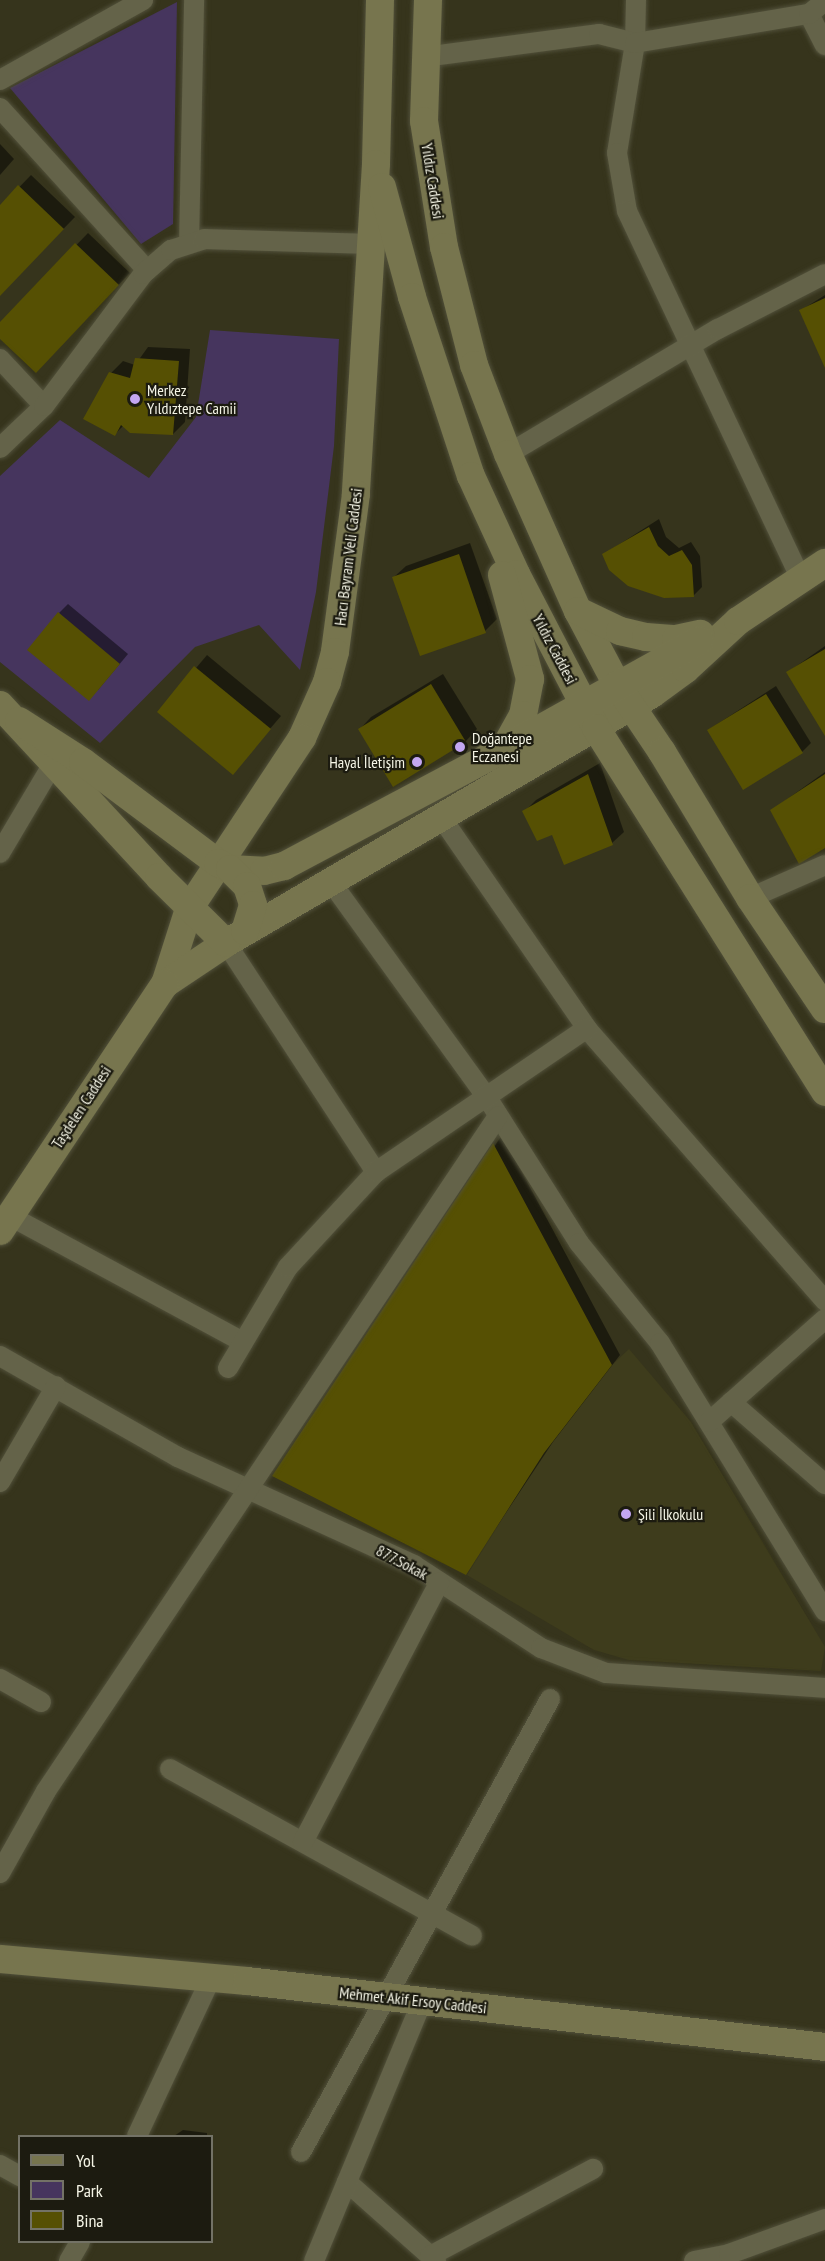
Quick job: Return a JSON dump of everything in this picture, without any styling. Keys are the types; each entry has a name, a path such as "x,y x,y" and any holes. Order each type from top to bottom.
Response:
{"main road":[{"path":"376,164 380,0"},
{"path":"424,57 428,0"},
{"name":"Yıldız Caddesi","path":"424,57 424,121 444,247 474,365 508,454 578,611 624,696 750,898 825,1009"},
{"name":"Hacı Bayram Veli Caddesi","path":"165,984 189,909 224,866 298,746 327,682 335,652 356,494 376,164"},
{"name":"Yıldız Caddesi","path":"376,164 412,297 471,476 516,574 590,716 825,1092"},
{"path":"471,476 530,679 523,715 504,749"},
{"path":"165,984 236,937 441,817 590,716 624,696 686,669 727,626 825,563"},
{"path":"578,611 620,631 646,637 676,639 727,626"},
{"path":"10,713 83,762 224,866 246,886 253,905 236,937"},
{"path":"10,713 189,909 236,937"},
{"path":"224,866 264,871 284,866 504,749 590,716"},
{"name":"Taşdelen Caddesi","path":"5,1223 165,984"},
{"name":"Mehmet Akif Ersoy Caddesi","path":"0,1959 383,1996 825,2047"}],"street":[{"path":"0,80 143,0"},
{"path":"189,244 194,0"},
{"path":"636,0 635,44 617,153 627,211 800,577"},
{"path":"424,57 599,34 635,44 809,14 825,1"},
{"path":"809,14 825,45"},
{"path":"0,108 147,270"},
{"path":"0,448 44,406 147,270 171,250 204,239 370,244"},
{"path":"508,454 689,346 825,274"},
{"path":"0,359 44,406"},
{"path":"0,853 54,762"},
{"path":"441,817 587,1028 825,1301"},
{"path":"750,898 825,865"},
{"path":"331,882 488,1099 579,1243 660,1343 825,1611"},
{"path":"236,937 376,1172"},
{"path":"228,1368 288,1267 376,1172 488,1099 587,1028"},
{"path":"0,1873 46,1791 250,1490 498,1116"},
{"path":"5,1223 243,1342"},
{"path":"709,1422 825,1319"},
{"name":"877.Sokak","path":"0,1356 178,1457 414,1566 541,1648 606,1673 825,1688"},
{"path":"0,1482 56,1386"},
{"path":"731,1402 825,1484"},
{"path":"303,1842 439,1583"},
{"path":"0,1679 41,1702"},
{"path":"301,2152 383,1996 550,1699"},
{"path":"170,1769 472,1936"},
{"path":"137,2135 211,1978"},
{"path":"314,2261 422,2001"},
{"path":"0,2165 18,2174"},
{"path":"347,2182 433,2258 593,2169"},
{"path":"694,2261 729,2254 825,2219"},
{"path":"69,2261 79,2243"}],"shaded area":[{"name":"Şili İlkokulu","path":"629,1349 691,1422 825,1647 821,1671 629,1660 594,1650 467,1575 544,1453 612,1365"}],"green space":[{"path":"177,2 173,224 141,244 10,88"},
{"path":"210,330 339,339 334,446 316,592 300,670 259,625 195,647 100,743 0,662 0,476 60,420 149,478 196,417"}],"building":[{"path":"18,185 64,229 0,296 0,205"},
{"path":"75,243 119,285 36,373 0,339 0,322"},
{"path":"825,298 825,368 799,310"},
{"name":"Merkez Yıldıztepe Camii","path":"135,358 179,361 173,435 130,433 121,425 115,436 83,419 109,372 130,378"},
{"path":"649,527 658,546 669,556 682,550 692,565 694,597 664,598 628,586 609,570 602,554"},
{"path":"459,554 486,633 420,656 392,577"},
{"path":"58,612 120,664 89,701 27,650"},
{"path":"825,649 825,736 786,672"},
{"path":"194,666 271,729 233,775 157,712"},
{"path":"431,684 466,742 393,787 358,729"},
{"path":"766,694 803,753 743,790 707,730"},
{"path":"588,774 613,845 564,865 552,835 537,841 522,811"},
{"path":"825,774 825,848 799,864 770,810"},
{"path":"493,1143 612,1365 544,1453 466,1575 272,1476"}],"place":[{"name":"Merkez Yıldıztepe Camii","path":"135,399"},
{"name":"Doğantepe Eczanesi","path":"460,747"},
{"name":"Hayal İletişim","path":"417,762"},
{"name":"Şili İlkokulu","path":"626,1514"}]}
